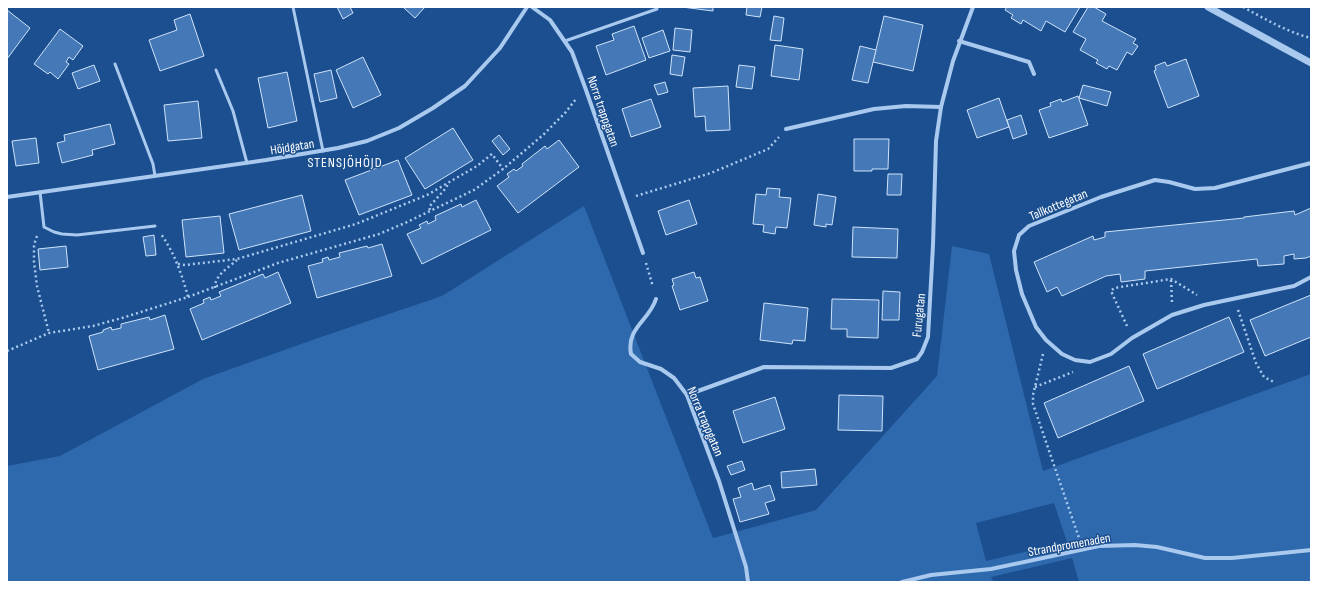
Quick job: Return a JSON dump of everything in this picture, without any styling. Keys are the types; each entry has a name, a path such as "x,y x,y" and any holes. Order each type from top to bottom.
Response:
{"street":[{"name":"Höjdgatan","path":"7,197 247,163 323,151 368,141 399,128 465,86 500,48 527,7"},
{"name":"Norra trappgatan","path":"532,7 550,20 572,52 643,253"},
{"name":"Furugatan","path":"687,396 764,367 891,368 916,359 922,352 928,337 933,245 936,141 941,107 970,7"},
{"path":"1208,7 1311,63"},
{"path":"960,42 1029,62 1034,74"},
{"path":"786,129 874,109 906,106 941,107"},
{"name":"Tallkottegatan","path":"1090,362 1074,360 1062,354 1046,340 1036,327 1022,294 1016,270 1014,251 1019,235 1029,226 1101,197 1154,180 1169,182 1195,189 1215,188 1311,163"},
{"path":"1090,362 1111,354 1132,338 1172,315 1204,305 1294,286 1311,277"},
{"name":"Norra trappgatan","path":"656,299 648,315 639,323 632,335 630,346 631,354 640,362 661,369 674,378 687,396 719,481 746,567 748,582"},
{"name":"Strandpromenaden","path":"902,582 931,575 991,569 1099,546 1134,545 1157,547 1205,558 1232,558 1311,550"}],"lane":[{"path":"293,7 323,151"},
{"path":"565,41 657,9"},
{"path":"115,64 153,164 155,176"},
{"path":"216,70 233,110 247,163"},
{"path":"40,192 44,227 58,234 77,235 155,226"}],"path":[{"path":"1243,7 1286,29 1311,38"},
{"path":"7,351 49,334 93,326 188,297 278,263 379,234 405,223 474,190 503,169 543,135 566,113 577,98 586,90"},
{"path":"623,199 711,173 768,149 786,129"},
{"path":"178,264 185,265 237,259 356,224 406,205 477,166 492,154 503,169"},
{"path":"430,210 429,207 446,188 448,183"},
{"path":"155,226 170,247 178,264 188,297"},
{"path":"44,227 39,233 34,245 34,262 37,286 49,334"},
{"path":"643,253 652,281"},
{"path":"215,288 215,283 220,276 237,259"},
{"path":"1171,279 1172,315"},
{"path":"1132,338 1111,291 1114,288 1171,279 1200,297 1204,305"},
{"path":"1234,298 1256,363 1264,376 1274,382"},
{"path":"1046,340 1043,344 1043,358 1033,395 1033,404 1083,549"},
{"path":"1035,387 1080,369 1090,362"}],"shaded area":[{"path":"584,206 713,538 816,510 937,376 952,246 989,254 1043,471 1311,374 1311,582 1079,582 1072,558 991,577 994,582 7,582 7,466 60,456 203,379 442,296","holes":["1054,503 1067,542 986,561 976,523"]}],"building":[{"path":"337,7 350,7 353,13 343,19"},
{"path":"403,7 425,7 415,18"},
{"path":"682,7 713,7 713,11"},
{"path":"747,7 762,7 760,17 746,15"},
{"path":"1007,7 1080,7 1065,32 1046,21 1041,31 1023,20 1021,24 1011,18 1013,15 1005,10"},
{"path":"1088,7 1094,7 1106,14 1102,21 1136,39 1133,43 1138,46 1132,55 1127,52 1117,70 1109,66 1107,69 1096,63 1098,60 1080,50 1086,39 1073,32"},
{"path":"7,10 30,28 7,59"},
{"path":"190,14 204,56 160,71 149,40 177,30 174,20"},
{"path":"774,16 784,18 781,41 770,40"},
{"path":"884,16 923,25 913,71 873,62"},
{"path":"634,26 646,60 606,75 596,46 614,40 612,34"},
{"path":"675,28 692,30 690,52 673,50"},
{"path":"60,29 83,46 73,60 69,57 66,62 69,64 58,79 50,72 48,74 34,64"},
{"path":"663,30 670,51 649,58 642,38"},
{"path":"775,45 803,49 799,80 771,76"},
{"path":"860,46 876,50 868,83 852,80"},
{"path":"672,55 685,57 682,76 670,74"},
{"path":"363,57 381,95 353,108 336,70"},
{"path":"1186,59 1199,96 1168,108 1154,71 1156,70 1155,66 1165,62 1167,66"},
{"path":"94,65 100,81 78,89 72,73"},
{"path":"739,65 755,67 752,89 736,87"},
{"path":"331,70 337,98 320,102 314,74"},
{"path":"287,72 297,121 268,128 258,78"},
{"path":"665,82 668,92 658,95 654,85"},
{"path":"1083,85 1111,92 1107,106 1079,98"},
{"path":"728,86 730,130 706,131 705,116 695,117 693,88"},
{"path":"1078,96 1088,125 1049,138 1039,110 1051,106 1050,103 1061,99 1062,102"},
{"path":"999,98 1009,127 977,138 967,110"},
{"path":"651,99 661,127 631,137 622,109"},
{"path":"198,101 202,138 168,141 164,105"},
{"path":"1021,115 1027,134 1013,139 1007,120"},
{"path":"110,124 115,144 92,150 93,155 62,163 57,143 65,141 64,135"},
{"path":"453,128 473,160 425,189 405,158"},
{"path":"499,135 510,149 503,155 492,141"},
{"path":"36,138 39,163 16,166 12,141"},
{"path":"854,139 889,139 888,169 854,171"},
{"path":"559,140 579,167 518,213 497,186 509,177 507,174 514,169 516,171 523,166 522,164 545,146 547,149"},
{"path":"398,160 412,195 359,215 345,180"},
{"path":"888,174 902,174 901,195 887,195"},
{"path":"767,188 780,189 779,197 791,198 787,228 776,227 775,234 763,232 764,225 753,224 756,194 766,195"},
{"path":"818,194 836,197 832,225 826,224 826,227 814,225"},
{"path":"302,195 311,231 239,250 229,214"},
{"path":"476,200 491,230 422,264 407,234 421,228 419,225 427,221 428,224 436,220 435,216 461,204 462,207"},
{"path":"689,200 697,224 666,235 658,211"},
{"path":"1311,208 1311,256 1294,259 1294,254 1284,256 1284,264 1258,266 1257,259 1145,271 1145,279 1121,282 1120,274 1106,276 1062,296 1057,287 1047,292 1034,262 1093,236 1094,240 1105,237 1105,232 1244,218 1294,211 1295,215"},
{"path":"220,216 224,253 186,257 182,220"},
{"path":"853,227 898,229 897,258 852,257"},
{"path":"154,235 156,255 146,256 143,237"},
{"path":"382,244 392,276 317,298 308,266 323,262 322,259 328,257 329,260 340,257 339,253"},
{"path":"66,246 68,267 40,270 38,249"},
{"path":"278,272 291,303 202,340 190,309 204,303 203,300 210,297 211,300 221,296 219,292 263,274 265,278"},
{"path":"694,272 696,278 700,277 708,301 680,310 672,286 674,285 672,279"},
{"path":"883,291 900,292 899,320 882,320"},
{"path":"1311,295 1311,337 1265,356 1250,320"},
{"path":"832,299 879,300 878,338 847,337 847,329 831,329"},
{"path":"764,303 808,308 805,341 793,340 792,344 760,340"},
{"path":"165,315 174,349 98,370 89,336 103,332 103,330 111,327 112,330 121,328 121,324 149,317 150,320"},
{"path":"1229,317 1244,352 1157,389 1143,354"},
{"path":"1129,366 1144,401 1058,438 1044,403"},
{"path":"839,395 883,396 882,431 838,430"},
{"path":"775,397 785,429 743,443 733,411"},
{"path":"742,461 745,470 731,475 727,466"},
{"path":"815,469 817,485 782,488 781,472"},
{"path":"752,483 754,490 770,485 775,500 765,503 769,514 740,522 733,499 741,497 738,488"}],"district":[{"name":"STENSJÖHÖJD","path":"345,162"}]}
